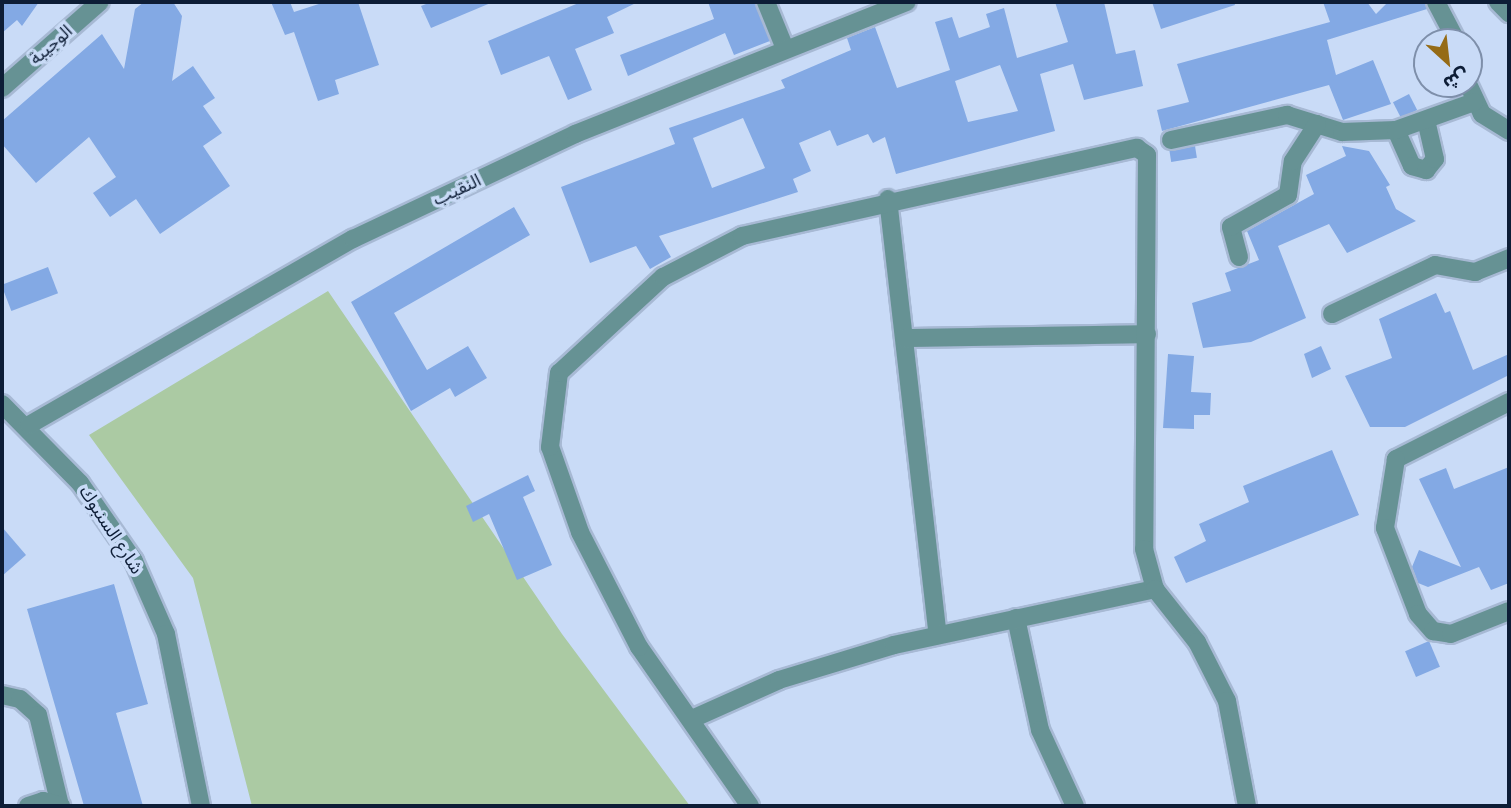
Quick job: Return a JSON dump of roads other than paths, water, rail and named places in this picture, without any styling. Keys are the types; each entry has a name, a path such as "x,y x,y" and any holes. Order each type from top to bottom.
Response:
{"street":[{"name":"الوجيبة","path":"2,88 100,2"},
{"path":"766,2 784,46"},
{"name":"النقيب","path":"29,425 354,239 575,134 784,46 907,2"},
{"path":"1436,2 1450,28"},
{"path":"1472,98 1474,103 1509,131"},
{"path":"1171,140 1287,115 1342,132 1396,130 1427,122 1474,103"},
{"path":"1396,130 1412,166 1426,170 1435,159 1427,122"},
{"path":"1239,257 1230,236 1233,223 1288,195 1293,161 1317,124"},
{"path":"750,806 692,719 639,647 580,532 550,447 559,373 663,277 731,242 888,199 1137,148 1147,155 1144,549 1155,589 1197,642 1227,701 1247,806"},
{"path":"888,199 938,635"},
{"path":"1332,314 1435,265 1475,272 1509,258"},
{"path":"904,338 1147,334"},
{"path":"1509,402 1396,459 1385,528 1418,614 1433,631 1451,634 1509,611"},
{"name":"شارع السنبوك","path":"2,404 29,425 80,483 134,561 166,634 201,806"},
{"path":"692,719 779,680 938,635 1155,589"},
{"path":"1016,618 1040,730 1075,806"},
{"path":"2,695 20,699 38,715 60,806 28,806"}]}
